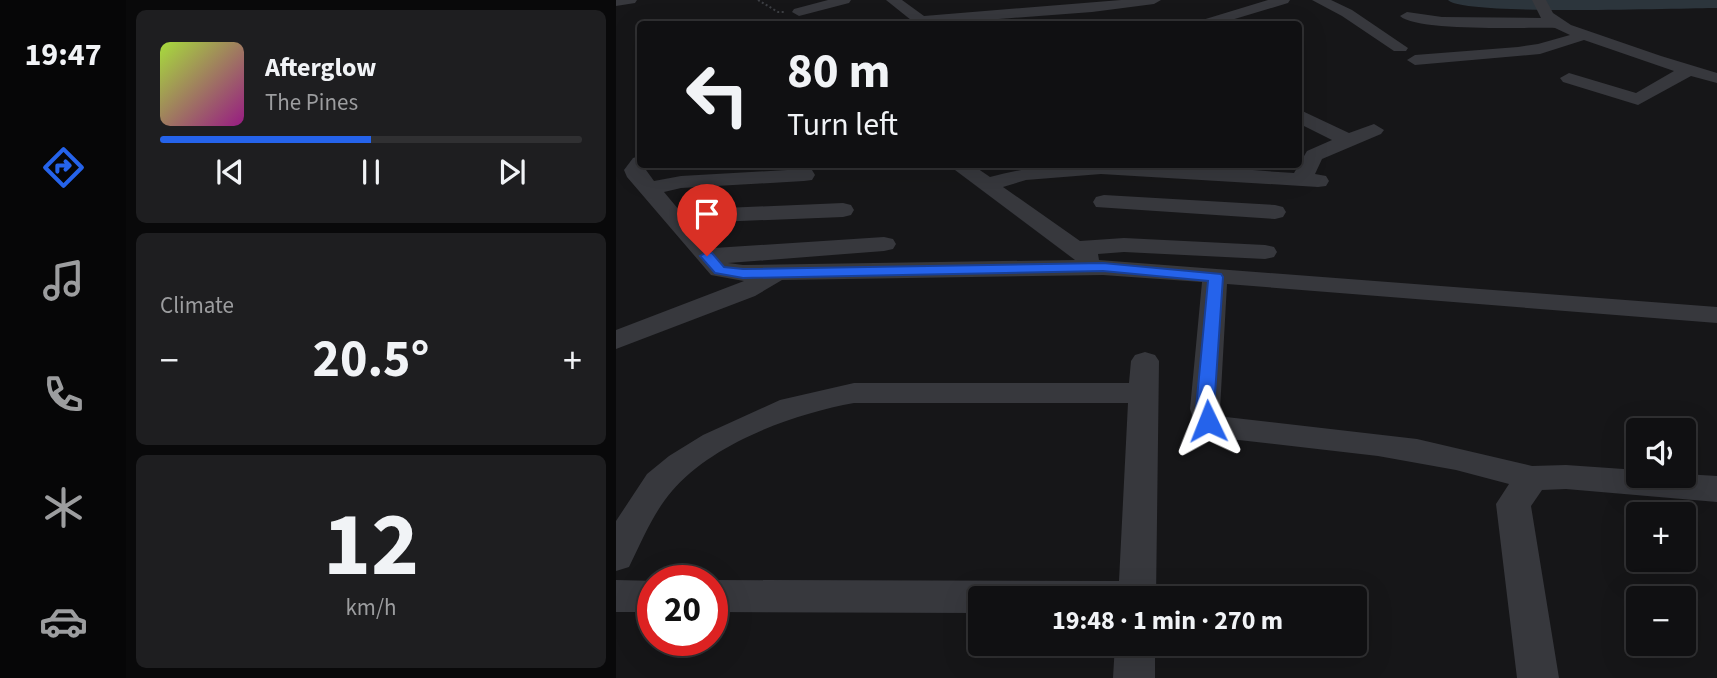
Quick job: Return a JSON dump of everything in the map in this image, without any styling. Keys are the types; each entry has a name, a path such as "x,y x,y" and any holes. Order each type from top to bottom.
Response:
{"street":[{"path":"616,2 630,0"},
{"path":"893,0 922,21 1079,4 1154,0"},
{"path":"951,0 971,17"},
{"path":"1214,21 1283,0"},
{"path":"1319,0 1347,13 1400,48"},
{"path":"799,12 838,1"},
{"path":"1540,3 1556,23"},
{"path":"1406,16 1442,22 1556,23 1584,35 1717,78"},
{"path":"1415,60 1529,51 1584,35"},
{"path":"1569,78 1638,100 1688,70"},
{"path":"1302,117 1347,140"},
{"path":"1130,168 1310,180 1314,155 1374,130"},
{"path":"637,167 635,170 649,189 720,270 743,274 1102,256 1124,244 1265,252"},
{"path":"681,182 698,168"},
{"path":"963,168 1073,249 1102,256 1216,277 1717,315"},
{"path":"986,185 1041,168"},
{"path":"1101,168 1105,184 1102,256"},
{"path":"649,189 766,171 803,176"},
{"path":"1104,202 1275,212"},
{"path":"673,217 842,210"},
{"path":"707,256 884,244"},
{"path":"616,340 746,290 777,273"},
{"path":"1216,277 1205,409 1208,421 1221,427 1431,451 1492,465 1532,478 1566,477 1717,489"},
{"path":"616,556 642,506 668,474 723,440 775,413 807,402 854,393 1144,377 1137,586"},
{"path":"1532,478 1513,504 1538,678"},
{"path":"616,596 637,596"},
{"path":"728,596 968,597"},
{"path":"1134,678 1135,656"}],"path":[{"path":"758,0 778,12 799,12"}],"waterway":[{"path":"1457,0 1518,4 1717,2"}],"route":[{"path":"707,256 720,270 743,274 1103,267 1216,277 1205,409 1208,421"}]}
